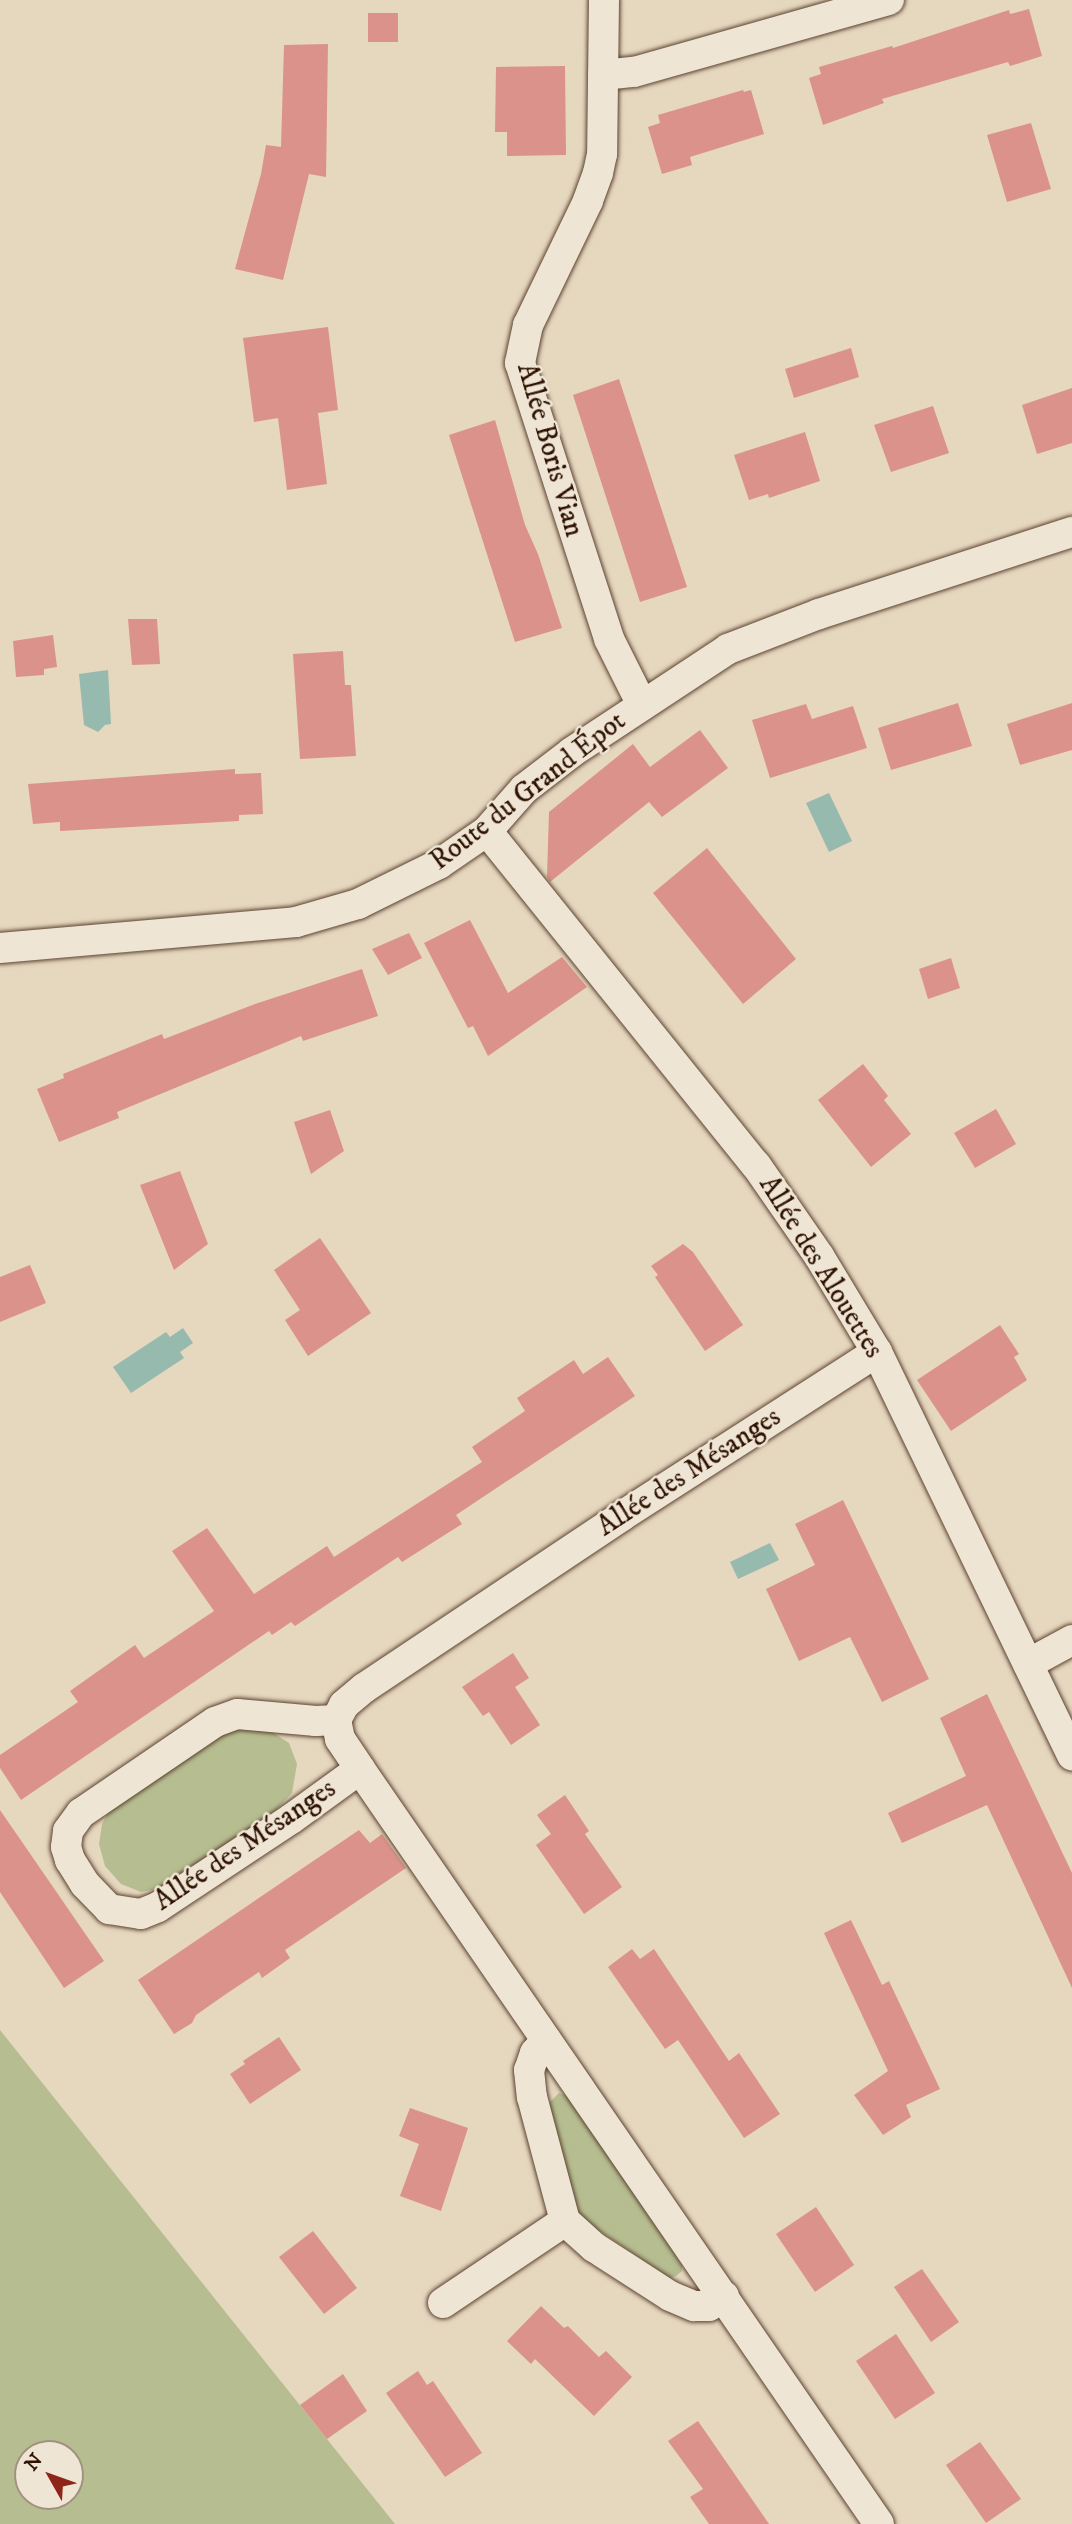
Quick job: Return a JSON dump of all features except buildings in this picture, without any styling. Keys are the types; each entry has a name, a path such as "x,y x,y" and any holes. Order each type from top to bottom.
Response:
{"street":[{"name":"Allée Boris Vian","path":"604,0 602,154 598,173 588,201 528,325 520,363 609,639 641,703"},
{"path":"603,75 634,72 884,4 889,0"},
{"name":"Route du Grand Épot","path":"0,948 296,922 358,904 402,885 439,864 487,831 524,789 641,703 728,649 819,614 1072,532"},
{"name":"Allée des Alouettes","path":"487,831 756,1165 819,1255 877,1352 1072,1755"},
{"name":"Allée des Mésanges","path":"877,1352 622,1516 364,1688 344,1705 336,1720 340,1739 360,1769 879,2524"},
{"path":"1028,1664 1072,1640"},
{"name":"Allée des Mésanges","path":"336,1720 316,1721 237,1714 215,1722 80,1813 68,1831 66,1847 70,1860 85,1884 109,1909 141,1914 158,1907 202,1878 360,1769"},
{"path":"546,2040 535,2053 529,2070 532,2098 565,2221 594,2247 670,2296 694,2306 709,2306 724,2296"},
{"path":"443,2303 565,2221"}],"green space":[{"path":"243,1728 272,1732 289,1743 297,1764 292,1793 276,1810 165,1887 141,1892 121,1884 105,1866 99,1844 102,1824 111,1808 222,1732"},
{"path":"0,2030 395,2524 0,2524"},
{"path":"559,2093 568,2096 682,2265 682,2271 676,2276 670,2278 576,2215 550,2108 550,2102"}],"water":[{"path":"108,670 111,724 105,725 98,732 84,725 79,674"},
{"path":"829,793 852,841 829,852 806,803"},
{"path":"183,1328 193,1343 180,1352 184,1358 131,1393 113,1367 166,1332 170,1337"},
{"path":"770,1543 779,1560 738,1579 730,1562"}]}
